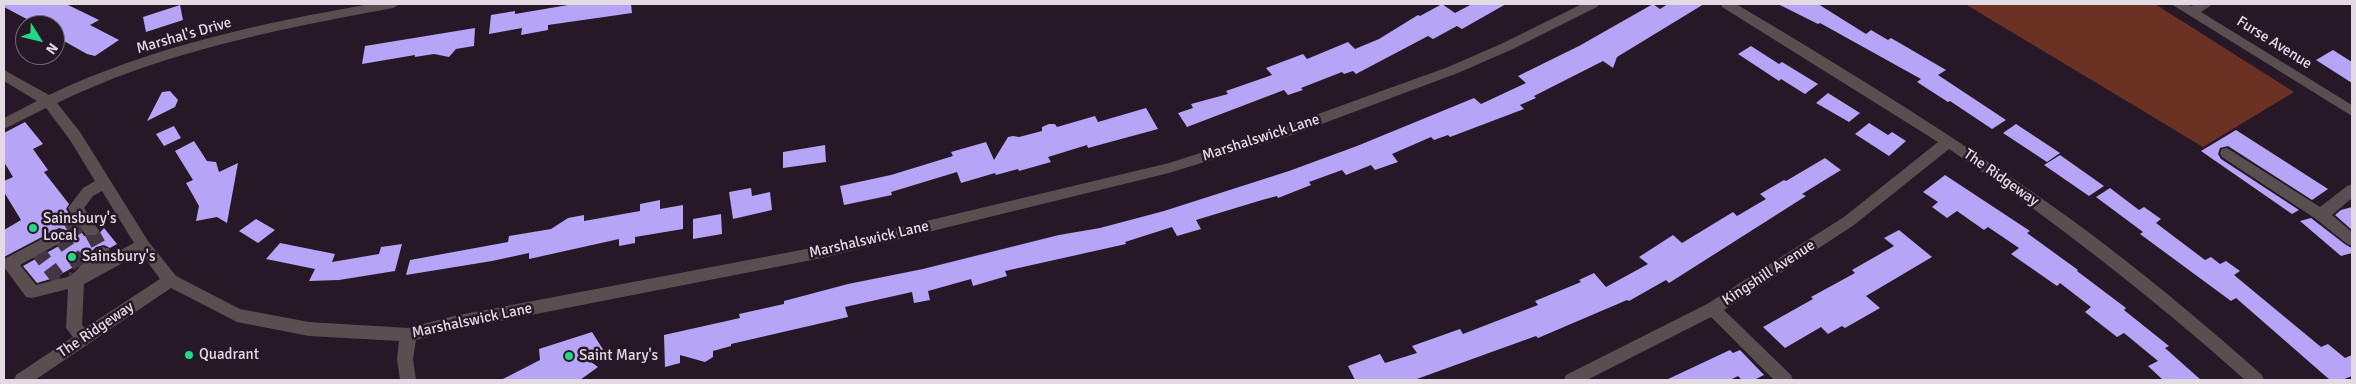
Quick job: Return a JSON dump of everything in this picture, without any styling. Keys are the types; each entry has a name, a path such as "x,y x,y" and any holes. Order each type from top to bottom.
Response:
{"street":[{"name":"Marshal's Drive","path":"4,124 48,101 107,76 194,49 306,19 393,4"},
{"name":"Marshalswick Lane","path":"4,75 48,101 75,136 143,245 170,280 237,315 309,329 408,335 454,323 822,252 1169,168 1290,130 1453,70 1516,42 1592,4"},
{"name":"The Ridgeway","path":"1727,4 1949,141 2056,217 2196,324 2256,380"},
{"name":"Furse Avenue","path":"2178,4 2352,111"},
{"path":"2191,12 2206,4"},
{"name":"Kingshill Avenue","path":"1572,380 1713,309 1849,221 1949,141"},
{"path":"2227,153 2321,214 2352,240"},
{"path":"91,231 76,208 88,192 104,183"},
{"path":"2321,214 2352,190"},
{"path":"60,236 10,263 32,292 76,281 143,245"},
{"path":"85,338 74,328 76,281 103,253"},
{"name":"The Ridgeway","path":"22,380 170,280"},
{"path":"1713,309 1785,380"},
{"path":"408,335 404,359 408,380"}],"shaded area":[{"path":"1965,4 2155,4 2294,92 2203,147"}],"building":[{"path":"4,4 66,4 99,20 90,25 119,40 95,56 87,54 65,42 65,15 19,15 4,7"},
{"path":"574,4 631,4 632,13 548,25 548,30 521,35 522,28 489,34 491,15 515,11 515,14"},
{"path":"1442,4 1455,13 1472,4 1506,4 1462,29 1457,26 1433,39 1428,36 1356,74 1353,71 1344,74 1342,72 1288,95 1284,90 1187,127 1178,113 1193,108 1191,104 1228,94 1226,91 1272,75 1266,68 1303,54 1307,59 1348,42 1355,49 1379,39 1418,15 1420,16"},
{"path":"1653,4 1660,9 1668,4 1704,4 1617,57 1613,68 1603,61 1534,96 1536,98 1520,105 1524,109 1450,137 1448,135 1434,140 1431,137 1392,154 1398,162 1375,170 1371,165 1346,175 1342,170 1309,182 1311,185 1278,198 1277,196 1262,200 1196,220 1201,229 1177,236 1172,227 1125,242 1126,244 1005,271 1007,276 973,286 971,279 928,291 930,300 914,303 912,292 845,307 848,317 731,344 731,346 713,351 713,357 705,362 680,355 680,363 665,367 664,335 740,318 739,314 784,304 784,301 848,284 923,269 1059,235 1100,228 1164,211 1289,171 1357,146 1474,98 1481,104 1526,83 1518,76 1579,46"},
{"path":"1778,4 1818,4 1866,34 1871,30 1888,40 1891,38 1946,70 1938,75 2006,120 1992,129 1917,82 1921,79 1820,23 1818,24"},
{"path":"180,5 183,20 146,32 143,17"},
{"path":"475,28 474,46 456,49 449,57 434,54 415,57 415,55 362,64 365,46"},
{"path":"1751,46 1779,64 1782,62 1818,84 1805,94 1781,79 1779,81 1738,54"},
{"path":"2333,50 2352,62 2352,83 2316,60"},
{"path":"170,91 178,100 175,107 147,121 162,92"},
{"path":"1828,93 1860,113 1849,122 1816,103"},
{"path":"1146,108 1158,129 1088,148 1087,145 1048,157 1051,162 1019,171 1018,169 996,175 995,173 961,183 957,172 891,192 892,195 844,205 840,186 891,175 953,156 951,152 986,142 994,160 1008,137 1019,137 1042,131 1042,127 1049,124 1055,124 1057,127 1095,116 1098,122"},
{"path":"25,122 43,144 33,149 48,170 44,172 69,204 66,209 84,236 96,237 104,228 117,244 110,248 104,245 96,247 79,264 54,278 37,283 23,266 66,242 70,236 66,230 59,228 4,257 4,230 21,220 4,192 4,181 13,177 4,162 4,133"},
{"path":"1869,123 1888,135 1892,132 1906,141 1889,156 1855,134"},
{"path":"2016,124 2060,153 2047,162 2003,133"},
{"path":"174,126 181,138 164,146 156,134"},
{"path":"2236,130 2328,189 2312,200 2228,146 2220,148 2218,154 2221,159 2299,210 2292,214 2201,151"},
{"path":"194,141 207,161 216,162 219,172 238,163 227,223 217,217 196,221 199,206 186,183 193,180 175,151"},
{"path":"825,145 826,162 783,168 783,152"},
{"path":"2060,155 2104,186 2089,196 2044,165"},
{"path":"1825,158 1841,170 1802,194 1806,196 1669,283 1666,280 1629,301 1627,300 1538,338 1536,336 1414,380 1355,380 1348,366 1380,354 1385,363 1417,353 1412,346 1460,329 1463,334 1538,305 1535,301 1581,282 1579,280 1594,273 1606,287 1648,264 1639,257 1673,235 1682,243 1733,212 1737,216 1766,199 1760,194"},
{"path":"1945,175 2030,231 2027,233 2126,308 2124,310 2169,346 2165,348 2201,380 2163,380 2148,366 2158,361 2124,333 2117,337 2085,312 2091,307 2060,283 2057,286 2011,254 2019,248 1988,227 1984,230 1957,211 1947,218 1932,207 1938,202 1923,192"},
{"path":"751,188 752,196 770,192 772,210 733,219 729,192"},
{"path":"2110,188 2139,210 2144,207 2161,219 2156,223 2205,260 2211,257 2220,264 2226,261 2240,271 2234,275 2321,347 2328,344 2345,358 2352,355 2352,376 2342,380 2330,380 2236,298 2231,301 2140,234 2143,232 2096,197"},
{"path":"660,200 660,209 683,205 683,229 635,237 635,243 619,246 619,239 529,259 529,253 406,275 410,260 508,242 509,236 551,229 568,218 584,215 584,221 640,211 640,204"},
{"path":"2352,207 2352,230 2335,215 2341,210"},
{"path":"721,214 722,234 693,239 693,219"},
{"path":"2311,218 2352,248 2352,253 2341,256 2300,221"},
{"path":"256,219 275,230 258,243 239,231"},
{"path":"1899,230 1932,257 1866,296 1880,308 1845,328 1842,326 1828,334 1821,327 1785,348 1763,327 1813,299 1811,297 1855,273 1852,270 1894,246 1884,238"},
{"path":"280,243 335,254 332,262 379,254 381,247 402,244 395,271 339,280 309,281 315,269 266,259"},
{"name":"Saint Mary's","path":"592,332 604,351 591,362 598,367 580,380 501,380 540,360 539,349"},
{"path":"1730,350 1733,353 1740,350 1764,375 1754,380 1742,380 1738,376 1730,380 1666,380"}],"tunnel":[{"path":"36,249 57,277 76,281 80,266 60,236 85,223"},
{"path":"91,231 103,253"}],"place":[{"name":"Sainsbury's Local","path":"33,228"},
{"name":"Sainsbury's","path":"72,257"},
{"name":"Quadrant","path":"189,355"},
{"name":"Saint Mary's","path":"569,356"}]}
